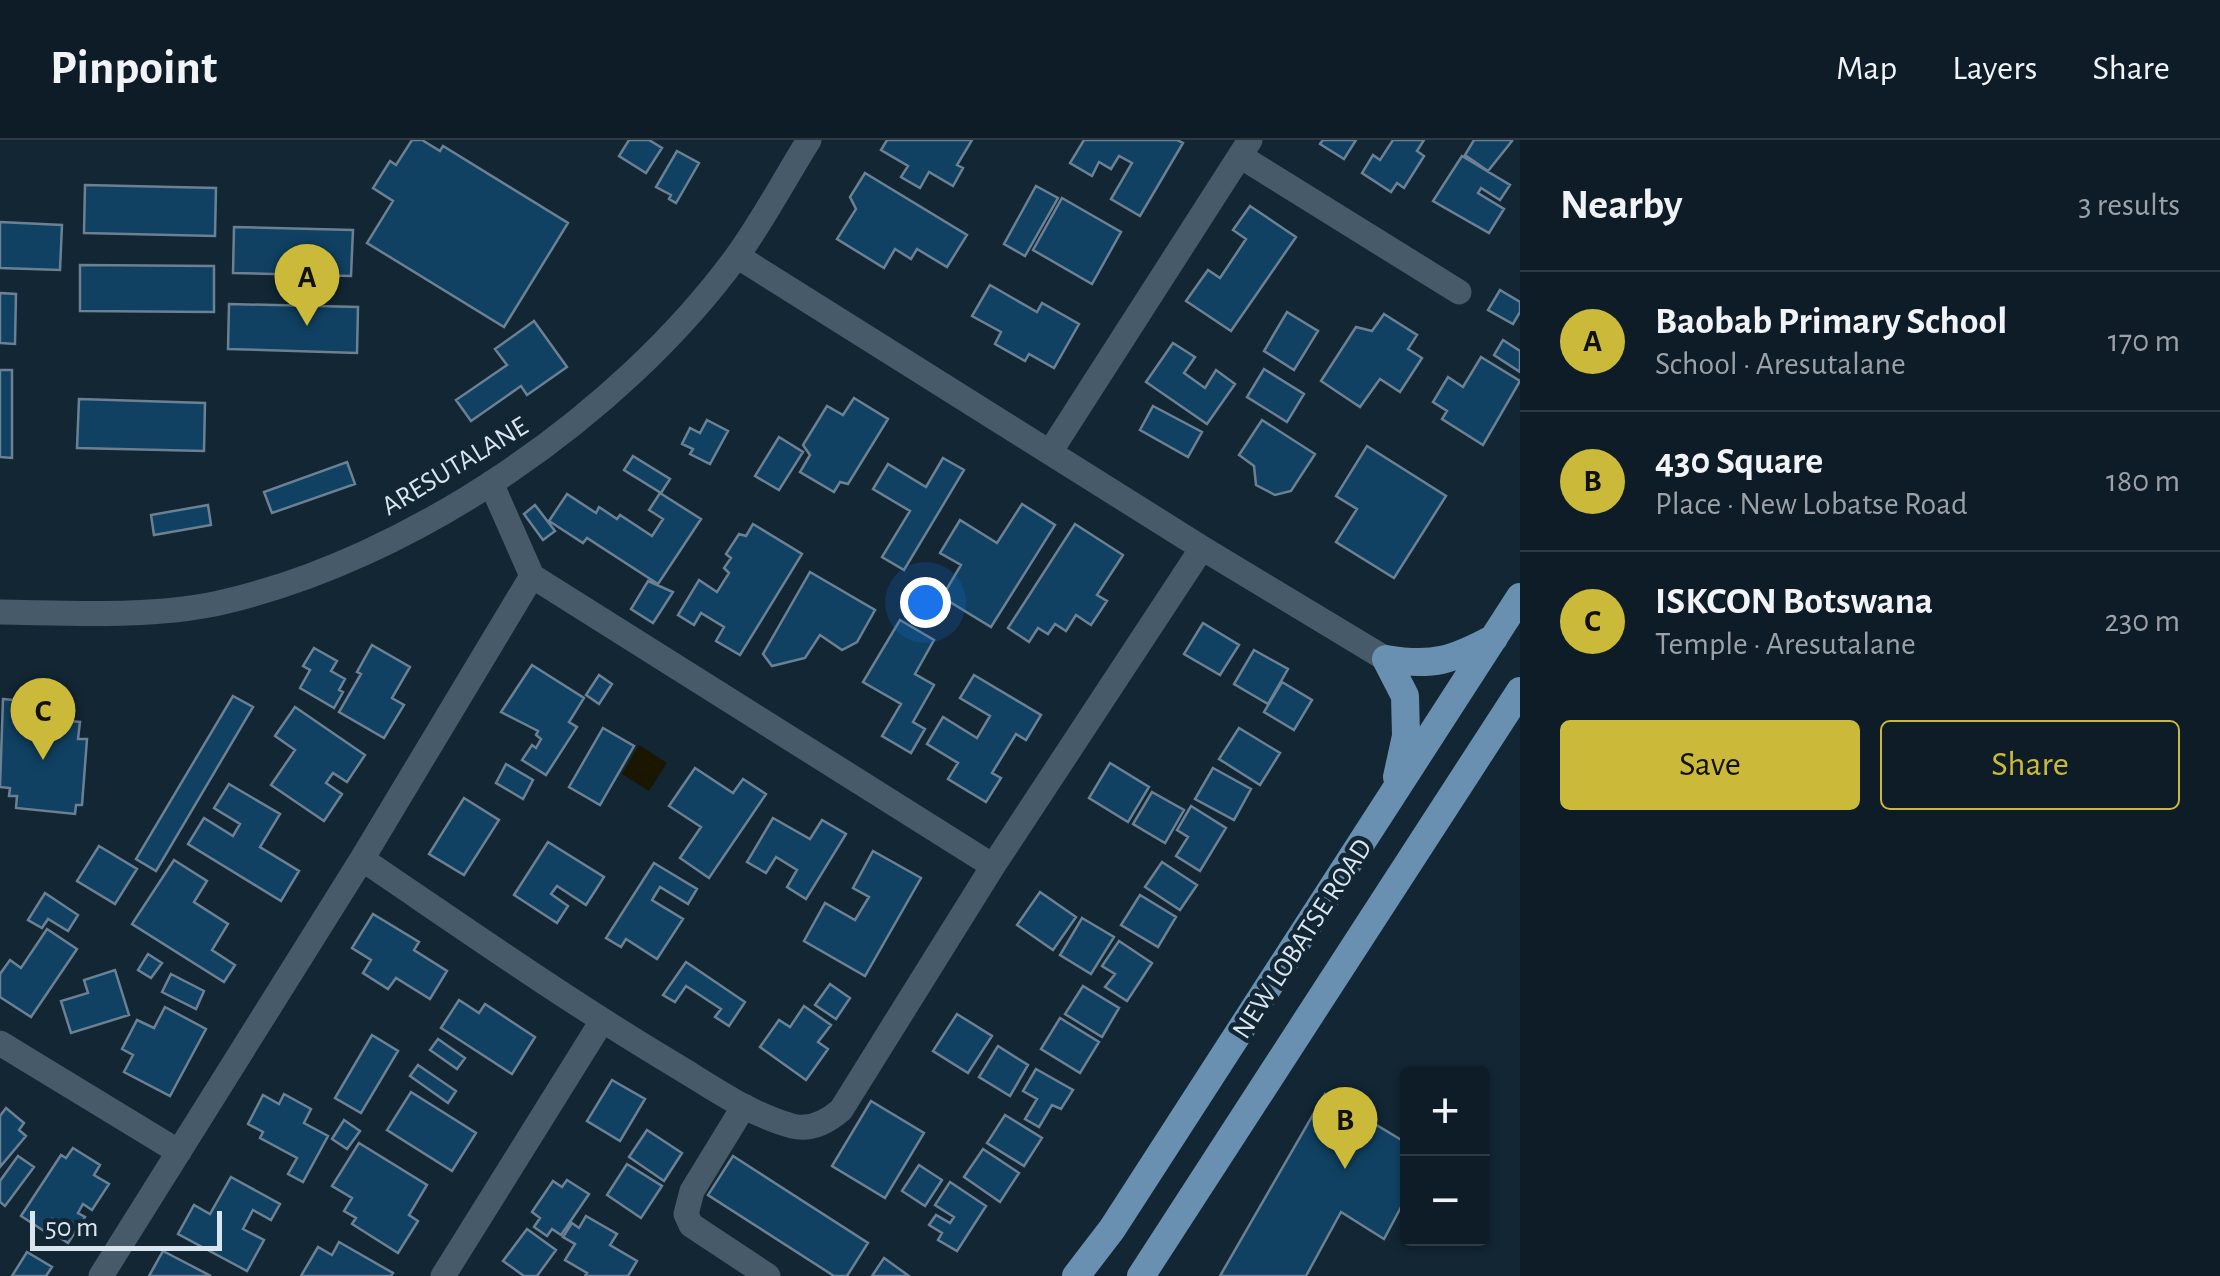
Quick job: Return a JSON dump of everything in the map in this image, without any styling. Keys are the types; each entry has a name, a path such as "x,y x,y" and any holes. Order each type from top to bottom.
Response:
{"main road":[{"name":"NEW LOBATSE ROAD","path":"1076,1276 1112,1229 1520,596"},
{"path":"1386,660 1421,665 1457,658 1496,637"},
{"path":"1386,660 1405,696 1406,736 1393,797"},
{"name":"NEW LOBATSE ROAD","path":"1145,1273 1519,695"}],"street":[{"name":"ARESUTALANE","path":"0,612 158,610 218,603 319,573 426,521 552,442 664,342 737,256 809,140"},
{"path":"1050,452 1245,148 1459,292"},
{"path":"737,256 1386,660"},
{"path":"491,483 532,576 993,866"},
{"path":"362,859 602,1021 744,1106 794,1127 810,1127 829,1120 841,1110 993,866 1202,548"},
{"path":"101,1276 362,859 532,576"},
{"path":"450,1274 602,1021"},
{"path":"0,1044 180,1152"},
{"path":"744,1106 692,1190 686,1214 692,1225 768,1276"}],"shaded area":[{"path":"639,745 667,763 649,791 622,774"}],"building":[{"path":"412,140 422,140 440,151 443,146 568,223 504,327 367,243 393,201 373,188 390,161 396,165"},
{"path":"629,140 649,140 662,148 646,173 619,156"},
{"path":"887,140 972,140 957,165 963,168 953,186 929,172 920,188 901,177 908,166 881,150"},
{"path":"1084,140 1183,143 1140,216 1111,199 1132,163 1119,156 1111,169 1099,162 1092,176 1070,163"},
{"path":"1323,140 1356,140 1344,159 1320,144"},
{"path":"1393,140 1424,140 1417,151 1424,156 1404,188 1397,183 1391,192 1362,173 1373,155 1380,160"},
{"path":"1474,140 1512,141 1488,171 1465,155"},
{"path":"677,151 699,163 676,203 669,199 671,195 656,187"},
{"path":"1462,156 1510,185 1500,200 1481,188 1478,193 1504,209 1489,233 1433,201"},
{"path":"865,173 967,235 947,267 917,249 911,259 895,249 884,268 837,239 856,209 850,197"},
{"path":"85,185 216,188 215,236 84,233"},
{"path":"1036,186 1058,198 1025,256 1004,244"},
{"path":"1062,198 1121,232 1092,284 1033,250"},
{"path":"1250,206 1296,237 1231,331 1186,301 1208,270 1220,278 1246,239 1233,230"},
{"path":"0,222 62,225 60,270 0,268"},
{"path":"234,227 353,230 351,276 233,273"},
{"path":"80,265 214,266 214,312 80,311"},
{"path":"990,285 1037,312 1042,303 1079,324 1054,368 1029,354 1025,361 995,344 1001,332 972,316"},
{"path":"1500,290 1520,302 1520,312 1513,324 1488,310"},
{"path":"0,293 16,294 15,344 0,343"},
{"path":"229,304 358,307 357,353 228,349"},
{"path":"1287,312 1318,331 1294,370 1264,351"},
{"path":"1384,314 1417,335 1408,349 1422,358 1400,392 1380,379 1360,407 1321,381 1356,327 1372,331"},
{"path":"534,321 567,367 527,395 521,386 471,421 456,400 507,365 495,349"},
{"path":"1503,340 1520,351 1520,372 1494,355"},
{"path":"1173,343 1195,357 1184,373 1205,388 1216,370 1235,384 1207,424 1146,382"},
{"path":"1481,357 1520,381 1483,445 1442,419 1447,411 1433,402 1448,377 1463,387"},
{"path":"1264,369 1304,394 1287,422 1247,397"},
{"path":"0,370 12,370 12,458 0,457"},
{"path":"854,398 888,419 848,484 840,482 834,492 800,472 810,455 803,445 827,406 843,415"},
{"path":"79,399 205,403 204,451 77,448"},
{"path":"1153,406 1202,432 1188,457 1140,430"},
{"path":"707,420 728,431 710,464 690,454 693,449 682,444 690,428 700,433"},
{"path":"1262,420 1315,454 1291,491 1275,495 1256,485 1254,466 1239,455"},
{"path":"779,437 803,452 779,490 755,476"},
{"path":"1367,446 1446,496 1394,578 1336,542 1357,509 1336,496"},
{"path":"633,456 670,479 661,493 624,470"},
{"path":"943,458 964,470 904,570 882,557 910,511 873,489 888,464 926,487"},
{"path":"347,462 355,484 272,513 264,492"},
{"path":"660,493 701,519 658,584 587,538 583,543 549,521 567,494 596,513 599,507 617,519 620,515 652,536 663,519 649,510"},
{"path":"1022,504 1055,525 991,627 942,597 961,565 940,553 960,520 997,543"},
{"path":"208,505 211,525 154,535 151,515"},
{"path":"535,505 555,531 543,540 524,514"},
{"path":"753,524 802,554 740,655 716,641 724,627 701,613 694,625 678,615 699,580 717,592 729,573 724,568 731,558 726,554 739,534 746,536"},
{"path":"1075,524 1123,555 1097,595 1107,601 1091,625 1076,615 1066,631 1055,624 1048,634 1038,628 1029,642 1008,628"},
{"path":"810,572 875,610 857,642 842,650 820,635 805,658 772,666 763,654"},
{"path":"648,581 673,592 653,623 631,609"},
{"path":"900,620 934,640 915,674 934,685 913,722 925,729 911,753 882,736 901,704 863,682"},
{"path":"1203,623 1239,645 1220,675 1184,654"},
{"path":"372,645 410,667 392,698 404,705 384,738 339,712"},
{"path":"314,648 337,661 331,671 345,679 334,708 300,688 310,670 303,666"},
{"path":"1254,650 1288,669 1268,704 1234,684"},
{"path":"532,665 584,698 569,722 577,727 546,775 522,760 541,739 536,735 538,731 501,712"},
{"path":"599,675 612,684 599,704 586,695"},
{"path":"974,675 1041,715 1026,740 1016,734 992,773 1001,778 986,802 948,779 958,763 927,744 943,717 977,738 990,716 960,698"},
{"path":"1282,682 1312,700 1294,730 1264,712"},
{"path":"233,696 253,707 156,871 136,859"},
{"path":"3,699 24,701 22,724 27,724 29,705 49,707 47,728 57,729 58,720 80,722 78,739 87,739 82,805 76,805 75,814 16,808 17,796 9,796 10,788 0,787"},
{"path":"295,707 365,755 347,782 333,773 326,783 342,794 324,821 271,785 295,750 275,736"},
{"path":"603,728 634,746 600,805 569,787"},
{"path":"1239,728 1280,753 1260,785 1219,759"},
{"path":"1110,763 1149,787 1128,822 1089,798"},
{"path":"506,764 533,780 523,799 496,783"},
{"path":"695,768 733,793 743,779 766,794 709,878 680,858 701,827 669,806"},
{"path":"1213,768 1251,789 1234,820 1195,799"},
{"path":"229,784 280,814 260,847 299,871 281,901 188,844 204,818 233,836 240,824 214,808"},
{"path":"1152,792 1184,810 1165,843 1133,824"},
{"path":"464,798 499,820 464,875 429,854"},
{"path":"1191,806 1226,828 1200,871 1176,856 1188,837 1177,830"},
{"path":"773,818 810,839 822,820 846,834 806,899 787,887 797,870 776,857 766,873 747,862"},
{"path":"548,842 604,877 586,905 557,886 551,894 568,906 557,923 514,895"},
{"path":"99,846 137,869 115,904 77,881"},
{"path":"873,851 921,878 865,976 804,941 825,903 855,920 869,897 853,888"},
{"path":"174,860 207,881 194,902 228,924 212,950 235,965 224,982 132,924"},
{"path":"1162,862 1197,885 1180,910 1145,887"},
{"path":"654,863 697,889 688,904 660,887 652,900 683,919 657,959 626,939 621,947 606,938"},
{"path":"1040,892 1076,917 1053,950 1017,925"},
{"path":"45,893 78,915 68,931 48,919 42,928 28,920"},
{"path":"1140,895 1176,917 1158,947 1121,925"},
{"path":"373,914 419,942 414,950 447,971 430,999 396,978 388,989 363,973 371,960 352,948"},
{"path":"1082,918 1114,937 1091,974 1060,955"},
{"path":"47,929 77,949 31,1017 0,997 0,974 10,960 21,968"},
{"path":"1119,941 1152,963 1127,1001 1105,987 1115,974 1102,966"},
{"path":"148,954 162,963 151,978 138,970"},
{"path":"686,962 745,1002 729,1026 715,1017 721,1009 686,986 675,1002 663,995"},
{"path":"115,970 129,1015 71,1033 61,1001 88,993 84,980"},
{"path":"171,974 204,991 196,1009 162,992"},
{"path":"830,984 850,998 836,1019 815,1005"},
{"path":"1083,986 1119,1008 1102,1037 1065,1014"},
{"path":"459,1000 479,1013 485,1004 535,1037 512,1074 441,1028"},
{"path":"804,1006 831,1025 818,1042 828,1049 806,1080 760,1047 779,1020 790,1027"},
{"path":"165,1007 206,1029 170,1096 124,1072 133,1055 122,1049 137,1020 154,1028"},
{"path":"957,1014 992,1036 968,1073 933,1051"},
{"path":"1060,1018 1099,1042 1080,1073 1041,1049"},
{"path":"372,1035 398,1051 361,1113 335,1098"},
{"path":"438,1039 465,1058 457,1069 430,1050"},
{"path":"998,1046 1028,1065 1010,1096 979,1077"},
{"path":"418,1065 456,1091 448,1103 410,1076"},
{"path":"1036,1069 1073,1090 1061,1109 1052,1105 1039,1127 1025,1119 1037,1099 1023,1091"},
{"path":"612,1080 645,1099 620,1141 587,1121"},
{"path":"411,1092 476,1133 452,1171 387,1130"},
{"path":"284,1094 311,1109 304,1123 328,1136 303,1182 288,1174 297,1158 260,1138 263,1132 248,1124 263,1095 279,1104"},
{"path":"1325,1094 1400,1139 1400,1209 1384,1239 1341,1212 1306,1276 1220,1276"},
{"path":"871,1101 924,1133 885,1198 832,1166"},
{"path":"6,1108 24,1123 19,1130 26,1136 0,1167 0,1116"},
{"path":"1005,1115 1042,1138 1024,1166 987,1143"},
{"path":"344,1120 360,1131 347,1149 332,1139"},
{"path":"647,1130 682,1153 664,1181 629,1157"},
{"path":"359,1143 427,1185 409,1215 418,1221 398,1253 352,1224 356,1218 344,1211 352,1198 332,1186"},
{"path":"73,1148 100,1165 94,1175 109,1184 92,1210 83,1204 78,1213 85,1217 68,1243 51,1232 57,1222 52,1219 44,1231 21,1216 61,1155 66,1158"},
{"path":"983,1149 1019,1173 1000,1202 964,1177"},
{"path":"18,1156 34,1167 5,1206 0,1202 0,1181"},
{"path":"733,1156 868,1243 847,1276 834,1276 708,1195"},
{"path":"627,1164 662,1186 641,1218 607,1195"},
{"path":"919,1165 942,1180 925,1206 902,1191"},
{"path":"231,1177 280,1204 271,1220 253,1210 243,1229 264,1240 247,1271 178,1234 194,1205 210,1214"},
{"path":"567,1180 589,1194 561,1235 552,1229 547,1236 534,1227 540,1218 532,1212 553,1181 562,1187"},
{"path":"950,1182 986,1206 957,1251 938,1240 942,1233 929,1225 936,1215 950,1223 954,1217 935,1205"},
{"path":"586,1216 617,1234 610,1245 637,1261 628,1276 585,1276 587,1273 565,1260 575,1244 563,1237 572,1223 579,1228"},
{"path":"527,1229 556,1250 537,1276 524,1276 503,1261"},
{"path":"339,1242 393,1273 301,1276 318,1247 332,1255"},
{"path":"163,1251 211,1276 149,1276"},
{"path":"27,1252 52,1267 46,1276 12,1276"},
{"path":"884,1258 909,1276 872,1276"}],"place":[{"name":"Baobab Primary School","path":"307,326"},
{"name":"ISKCON Botswana","path":"43,760"},
{"name":"430 Square","path":"1345,1169"}]}
